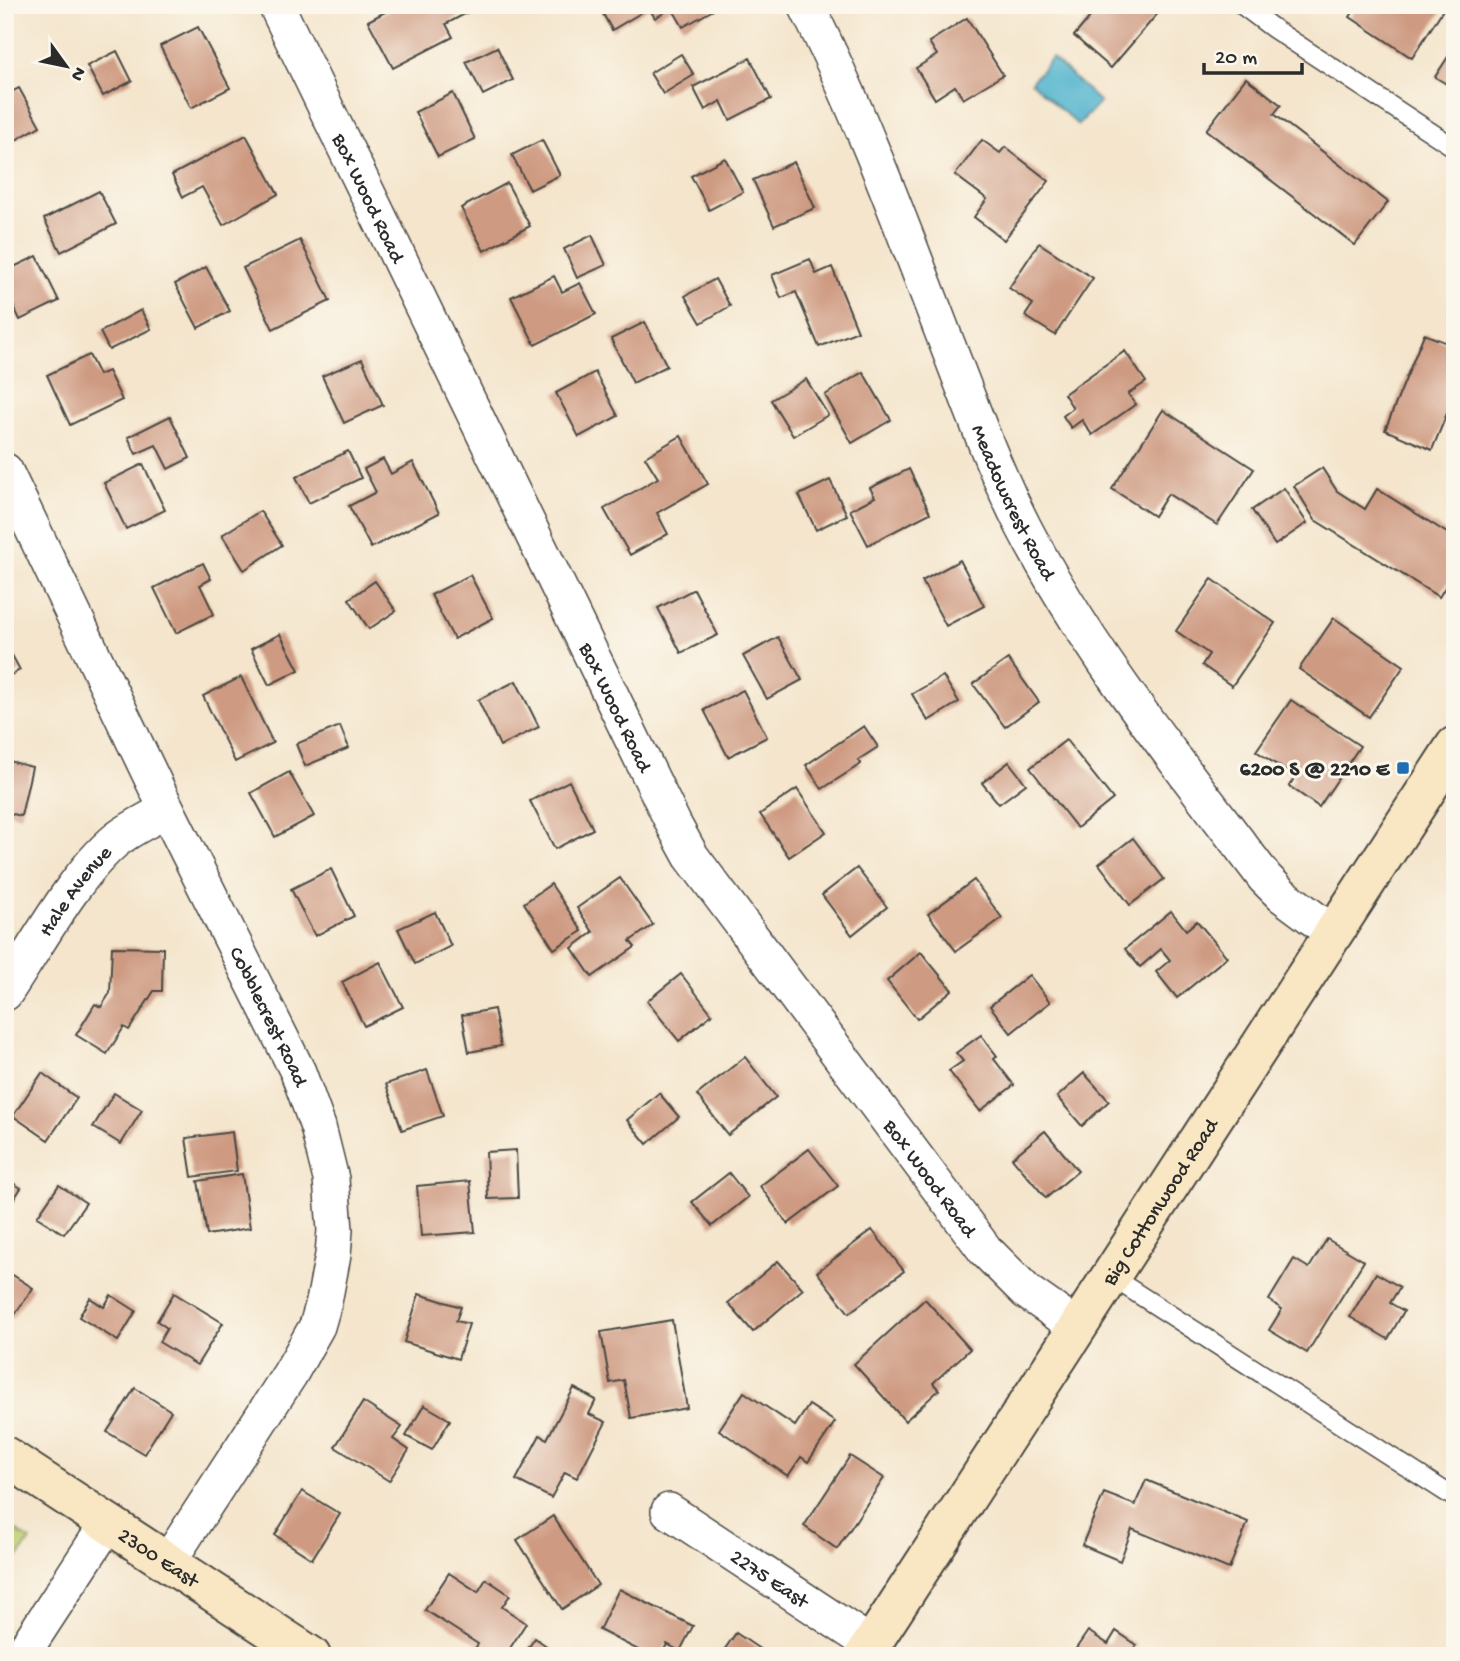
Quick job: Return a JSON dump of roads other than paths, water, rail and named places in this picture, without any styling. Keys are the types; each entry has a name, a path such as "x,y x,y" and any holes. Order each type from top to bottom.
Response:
{"main road":[{"name":"Big Cottonwood Road","path":"868,1650 1455,746"},
{"name":"2300 East","path":"5,1456 311,1656"}],"street":[{"name":"Box Wood Road","path":"276,5 691,856 985,1250 1027,1292 1077,1327"},
{"name":"Meadowcrest Road","path":"806,5 868,137 985,443 1022,525 1065,603 1121,687 1265,878 1282,895 1333,933"},
{"name":"Cobblecrest Road","path":"5,471 167,810 298,1072 326,1153 331,1179 335,1230 333,1255 324,1302 305,1351 168,1562"},
{"name":"Hale Avenue","path":"5,993 79,881 102,853 131,829 167,810"},
{"name":"2275 East","path":"669,1511 868,1650"},
{"path":"21,1656 108,1523"}],"lane":[{"path":"1242,5 1455,148"},
{"path":"1110,1276 1455,1498"}],"water":[{"path":"1052,58 1100,102 1078,125 1031,82"}],"place":[{"name":"6200 S @ 2210 E","path":"1403,768"}]}
